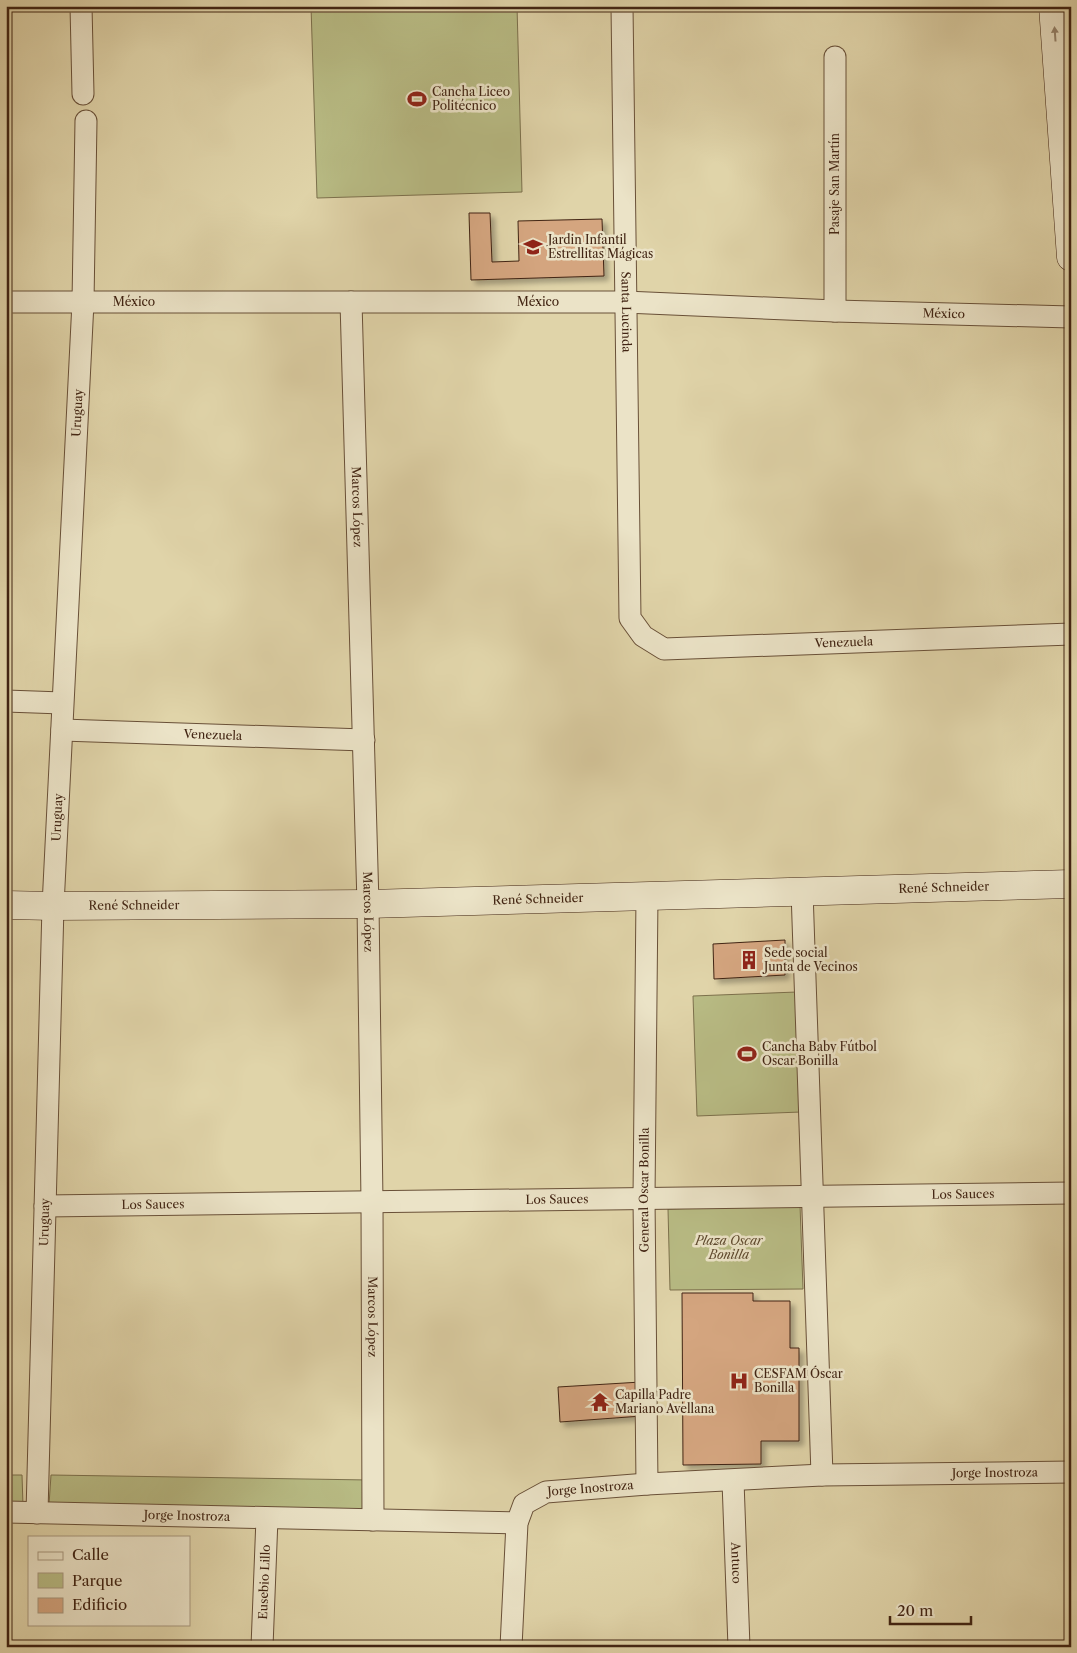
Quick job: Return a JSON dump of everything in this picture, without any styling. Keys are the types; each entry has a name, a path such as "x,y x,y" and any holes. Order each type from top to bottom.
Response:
{"street":[{"path":"81,6 83,94"},
{"name":"Santa Lucinda","path":"622,6 630,618"},
{"path":"1053,6 1071,257"},
{"name":"Pasaje San Martín","path":"835,57 835,310"},
{"name":"Uruguay","path":"37,1513 53,906 83,302 86,121"},
{"name":"México","path":"6,302 625,302 1071,317"},
{"name":"Marcos López","path":"351,302 368,904 372,1202 373,1520"},
{"name":"Venezuela","path":"630,618 643,636 664,649 1071,634"},
{"path":"6,701 62,703"},
{"name":"Venezuela","path":"62,730 364,740"},
{"name":"René Schneider","path":"6,905 368,904 1071,884"},
{"path":"802,892 822,1475"},
{"name":"General Oscar Bonilla","path":"647,896 644,1198 647,1484"},
{"name":"Los Sauces","path":"45,1206 1071,1193"},
{"name":"Jorge Inostroza","path":"6,1512 517,1523 524,1504 546,1492 647,1484 822,1475 1071,1472"},
{"name":"Antuco","path":"733,1481 739,1647"},
{"name":"Eusebio Lillo","path":"262,1647 267,1518"},
{"path":"511,1647 517,1523"}],"green space":[{"name":"Cancha Liceo Politécnico","path":"311,6 517,6 522,192 317,198"},
{"name":"Cancha Baby Fútbol Oscar Bonilla","path":"797,992 801,1112 697,1116 693,996"},
{"name":"Plaza Oscar Bonilla","path":"800,1205 803,1289 670,1290 668,1209"},
{"path":"6,1475 22,1475 23,1506 6,1505"},
{"path":"51,1475 369,1480 365,1512 49,1505"}],"building":[{"path":"469,213 490,213 492,262 519,261 518,221 602,219 604,276 471,280"},
{"name":"Sede social Junta de Vecinos","path":"785,940 785,975 714,979 713,944"},
{"name":"CESFAM Óscar Bonilla","path":"682,1293 753,1293 753,1301 790,1301 790,1348 799,1348 799,1441 761,1441 761,1464 683,1465"},
{"name":"Capilla Padre Mariano Avellana","path":"641,1382 642,1416 560,1422 558,1387"}],"place":[{"name":"Cancha Liceo Politécnico","path":"417,99"},
{"name":"Jardin Infantil Estrellitas Mágicas","path":"533,247"},
{"name":"Sede social Junta de Vecinos","path":"749,960"},
{"name":"Cancha Baby Fútbol Oscar Bonilla","path":"747,1054"},
{"name":"CESFAM Óscar Bonilla","path":"739,1381"},
{"name":"Capilla Padre Mariano Avellana","path":"600,1402"}]}
